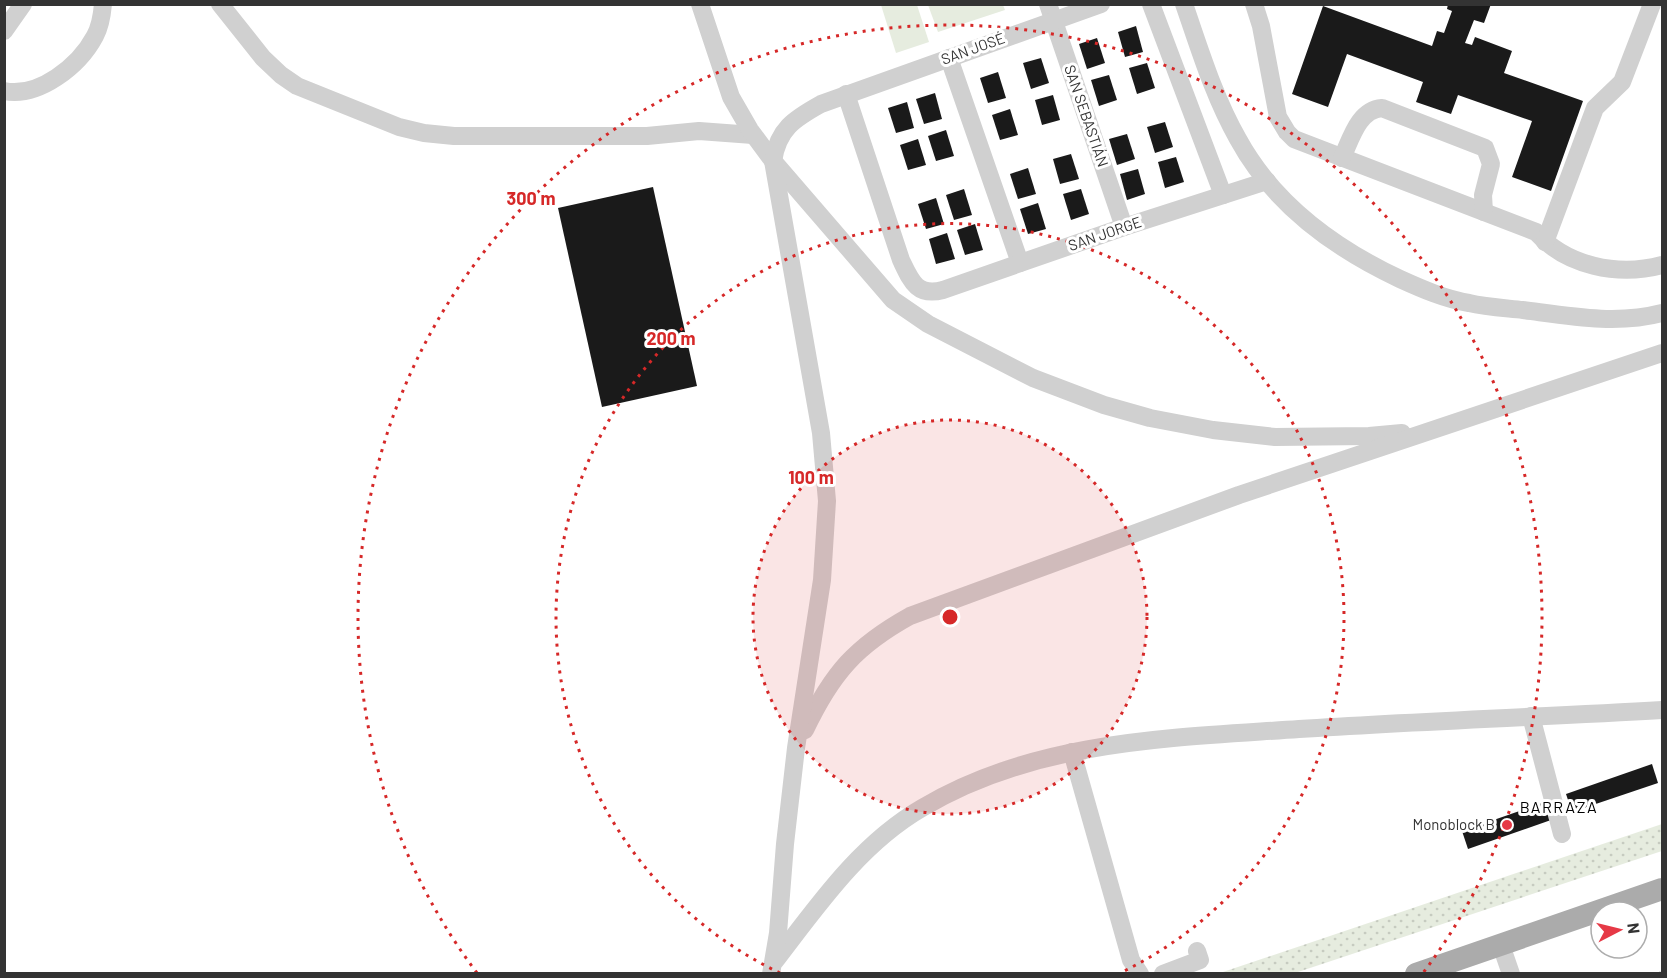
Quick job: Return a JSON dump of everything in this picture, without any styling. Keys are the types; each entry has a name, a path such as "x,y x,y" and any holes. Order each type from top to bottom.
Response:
{"main road":[{"path":"1424,972 1662,889"}],"street":[{"path":"4,31 23,4"},
{"path":"4,91 17,93 28,91 61,74 80,57 95,36 104,4"},
{"path":"220,4 262,58 297,86 399,127 424,133 454,136 647,136 699,131 753,135"},
{"path":"700,4 731,97 753,135 893,300 928,324 1033,378 1104,405 1150,418 1213,430 1275,437 1369,436 1440,428"},
{"name":"SAN JOSÉ","path":"773,161 776,144 786,129 800,116 846,94 949,58 1051,13 1101,4"},
{"path":"1150,4 1223,195"},
{"path":"1184,4 1226,115 1243,147 1287,204 1328,238 1384,271 1445,297 1467,303 1594,319 1620,319 1662,313"},
{"path":"1254,4 1261,26 1278,117 1294,139 1536,232 1558,253 1608,269 1631,270 1662,265"},
{"path":"1545,242 1595,108 1622,82 1652,4"},
{"name":"SAN SEBASTIÁN","path":"1051,13 1124,227"},
{"path":"949,58 1020,263"},
{"name":"SAN JORGE","path":"846,94 908,275 913,284 924,291 944,290 1124,227 1267,181"},
{"path":"1342,158 1362,116 1382,108 1485,148 1491,164 1483,195 1484,212"},
{"path":"772,968 778,933 796,748 822,580 827,501 821,433 773,161"},
{"path":"796,748 837,673 858,650 910,616 1239,495 1662,353"},
{"path":"772,968 843,875 864,854 920,809 980,779 1020,765 1072,752 1122,744 1202,736 1662,710"},
{"path":"1531,716 1562,834"},
{"path":"1072,752 1131,960 1140,974"},
{"path":"1500,945 1511,974"},
{"path":"1163,974 1200,960 1197,951"}],"path":[{"path":"1659,974 1662,969"}],"shaded area":[{"path":"881,5 917,5 929,42 896,53"},
{"path":"928,5 1003,5 1005,10 938,32"},
{"path":"1662,824 1662,851 1295,973 1220,973"}],"building":[{"path":"1448,4 1491,4 1484,23 1474,20 1465,43 1472,45 1475,37 1512,51 1504,73 1583,101 1551,191 1512,177 1532,121 1458,95 1451,114 1416,102 1423,82 1347,54 1328,107 1292,94 1323,6 1432,46 1437,31 1444,33 1452,11 1447,9"},
{"path":"1136,26 1143,52 1125,57 1118,32"},
{"path":"1097,38 1105,63 1087,69 1079,44"},
{"path":"1041,58 1049,83 1031,89 1023,63"},
{"path":"1147,63 1155,88 1137,94 1129,68"},
{"path":"998,72 1006,98 988,103 980,78"},
{"path":"1109,75 1117,100 1099,106 1091,80"},
{"path":"935,93 942,119 924,124 916,99"},
{"path":"1053,95 1060,120 1042,125 1035,100"},
{"path":"907,102 914,128 896,133 888,108"},
{"path":"1010,109 1018,135 1000,140 992,115"},
{"path":"1165,122 1173,147 1155,153 1147,127"},
{"path":"946,130 954,156 936,161 928,136"},
{"path":"1127,134 1135,159 1117,165 1109,139"},
{"path":"918,139 926,165 908,170 900,145"},
{"path":"1071,154 1079,179 1060,184 1053,159"},
{"path":"1176,157 1184,182 1165,188 1158,162"},
{"path":"1028,168 1036,194 1018,199 1010,174"},
{"path":"1138,169 1145,194 1127,200 1120,174"},
{"path":"653,187 697,386 602,407 558,208"},
{"path":"964,189 972,215 954,220 946,195"},
{"path":"1081,189 1089,214 1071,220 1063,194"},
{"path":"936,198 944,224 926,229 918,204"},
{"path":"1038,203 1046,229 1028,234 1020,209"},
{"path":"975,224 983,250 965,255 957,230"},
{"path":"947,233 955,259 936,264 929,239"},
{"path":"1652,764 1658,783 1572,812 1566,794"},
{"name":"Monoblock B","path":"1545,802 1551,820 1468,849 1462,831"}],"place":[{"name":"Monoblock B","path":"1507,825"}],"district":[{"name":"BARRAZA","path":"1559,807"}]}
